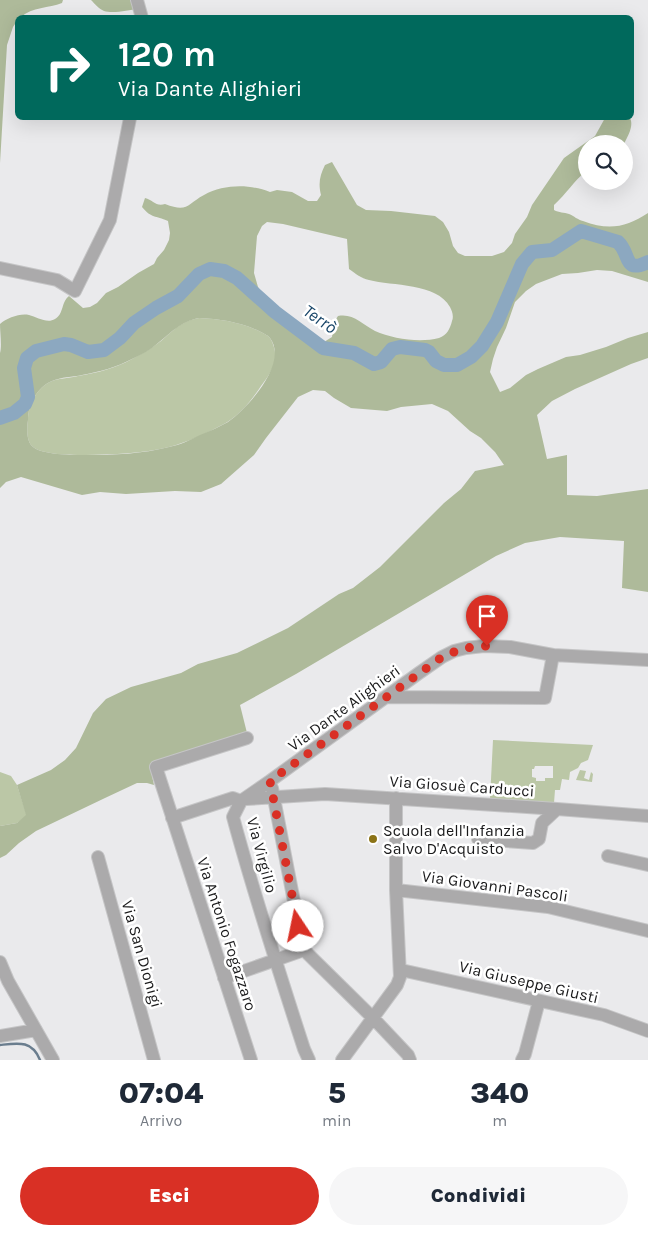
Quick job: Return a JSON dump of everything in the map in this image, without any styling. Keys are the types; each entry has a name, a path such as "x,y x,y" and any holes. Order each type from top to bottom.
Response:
{"street":[{"path":"138,0 141,15"},
{"path":"0,268 57,280 75,291 110,220 130,120"},
{"name":"Via Dante Alighieri","path":"242,800 442,657 454,651 484,646 510,647 553,655 648,660"},
{"path":"387,696 545,698 553,655"},
{"name":"Via Antonio Fogazzaro","path":"247,738 156,767 251,1060"},
{"path":"270,781 301,944 304,950 373,1018 408,1055 410,1060"},
{"name":"Via Giosuè Carducci","path":"242,800 274,796 325,794 648,816"},
{"path":"172,818 233,798 242,800"},
{"path":"342,1060 397,985 400,977 396,890 396,798"},
{"name":"Via Virgilio","path":"242,800 233,817 275,960 309,1060"},
{"path":"478,839 534,843 539,839 542,823 556,809"},
{"path":"608,856 648,866"},
{"name":"Via San Dionigi","path":"98,857 154,1060"},
{"name":"Via Giovanni Pascoli","path":"396,890 548,906 648,931"},
{"path":"224,978 304,950"},
{"path":"0,962 8,981 53,1060"},
{"name":"Via Giuseppe Giusti","path":"400,970 604,1015 648,1031"},
{"path":"522,1060 540,1001"},
{"path":"0,1036 36,1030"}],"green space":[{"path":"0,0 63,0 62,3 57,5 35,9 24,15 15,15 15,24 7,45 0,163"},
{"path":"91,0 136,0 138,9 108,12 100,9"},
{"path":"604,120 631,120 629,134 596,135"},
{"path":"578,148 578,179 554,205 554,210 569,214 579,220 609,227 633,222 648,213 648,282 612,271 597,270 562,274 536,284 515,302 497,347 490,372 500,392 510,388 526,375 566,357 580,355 648,332 648,358 575,389 552,401 537,415 547,459 567,455 567,495 597,496 648,489 648,592 622,588 624,541 560,537 525,543 496,556 240,705 247,733 151,771 154,785 137,783 105,798 36,831 0,858 0,826 17,823 26,815 17,785 51,770 65,760 76,748 93,713 106,699 131,687 181,673 198,664 237,653 288,628 339,594 353,588 380,567 444,503 461,489 475,471 504,465 495,452 481,438 470,431 448,411 432,404 401,407 387,411 351,408 325,391 313,390 298,397 254,455 221,484 201,492 175,491 126,494 100,492 82,495 21,477 6,482 0,488 0,324 18,315 29,315 45,320 55,319 60,314 69,296 83,308 90,307 97,303 106,293 154,264 164,250 170,233 168,221 151,215 142,207 145,198 159,205 165,204 178,208 187,206 212,191 237,186 262,189 270,192 277,190 292,192 308,201 317,201 321,195 320,183 322,172 325,165 332,162 357,205 366,210 435,216 443,222 458,253 465,256 492,256 504,252 512,243 515,234 527,217 532,205 564,158","holes":["267,222 347,239 349,269 361,277 379,282 425,289 444,299 450,307 453,317 446,333 439,338 424,340 407,339 375,331 357,320 343,315 338,316 334,322 332,337 324,342 267,300 258,287 254,273 257,236 262,226","199,318 246,326 269,337 274,348 274,360 270,372 255,396 228,422 177,445 138,453 58,454 36,449 30,443 27,430 28,414 34,397 47,384 59,379 108,369 139,356 155,346 172,331 192,320"]},
{"path":"199,318 215,319 246,326 268,336 274,346 275,360 270,374 249,402 230,421 183,443 138,452 86,455 58,454 42,451 32,446 27,430 28,414 34,397 47,384 55,380 106,370 119,365 151,348 182,324"},
{"path":"493,740 593,745 588,760 570,772 569,780 562,779 560,790 555,790 554,803 490,799","holes":["535,766 553,766 553,778 545,778 545,781 536,781 536,778 532,777 532,769"]},
{"path":"580,770 586,771 584,778 589,780 591,772 593,774 592,782 576,780"},
{"path":"0,772 11,776 17,785 27,816 17,823 0,826"}],"waterway":[{"name":"Terrò","path":"0,418 14,413 25,404 28,397 24,368 27,358 36,351 64,344 88,352 104,350 120,338 134,323 178,296 199,274 210,269 224,271 237,278 275,312 323,348 354,353 374,364 381,362 392,349 400,347 425,350 436,361 444,365 457,365 471,357 482,346 497,322 522,264 532,252 552,250 581,231 618,242 628,261 635,266 648,262"},
{"path":"0,1045 24,1044 33,1049 40,1060"}],"place":[{"name":"Scuola dell'Infanzia Salvo D'Acquisto","path":"373,839"}],"route":[{"path":"298,926 270,781 442,657 466,648 487,646"}]}
